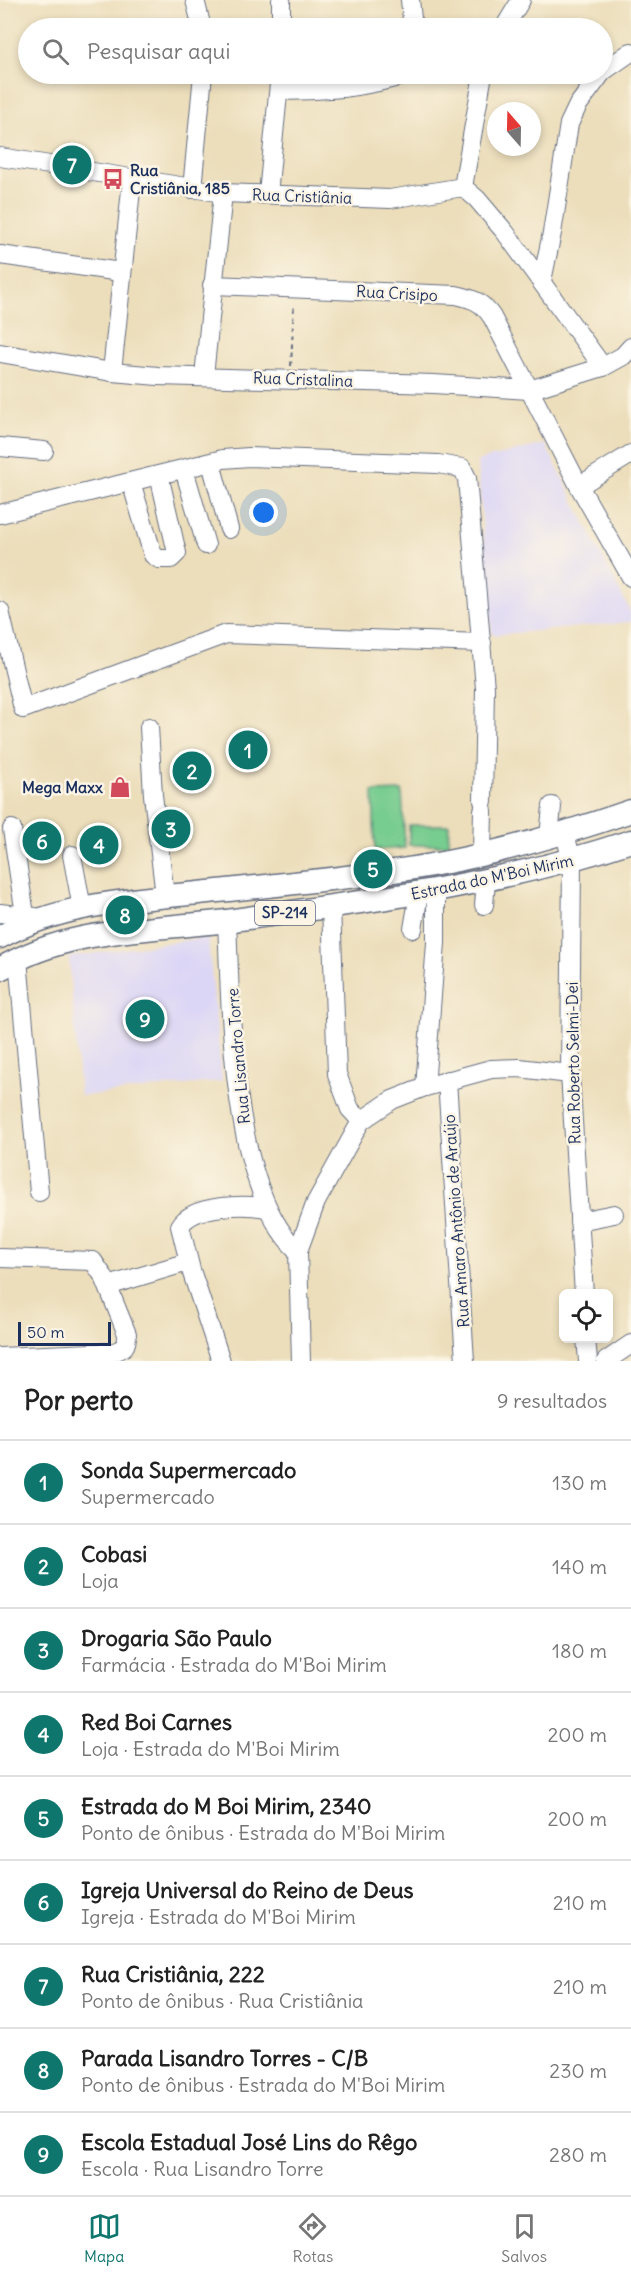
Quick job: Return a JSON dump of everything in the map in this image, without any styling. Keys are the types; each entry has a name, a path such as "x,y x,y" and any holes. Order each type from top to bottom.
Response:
{"main road":[{"name":"Estrada do M'Boi Mirim","path":"0,937 34,916 294,878 382,873 482,854 557,836 631,811"},
{"name":"Estrada do M'Boi Mirim","path":"6,964 69,939 227,921 427,893 573,861 631,841"}],"street":[{"path":"195,0 200,18"},
{"path":"281,0 281,18"},
{"path":"410,0 412,18"},
{"path":"510,18 521,0"},
{"path":"613,65 631,52"},
{"path":"192,189 202,84"},
{"path":"268,194 280,84"},
{"path":"300,84 349,89 376,84"},
{"path":"481,84 463,187 497,223 542,281 603,367"},
{"path":"542,281 569,124 578,105 594,84"},
{"name":"Rua Cristiânia","path":"0,157 223,194 390,200 463,187"},
{"path":"112,372 132,180"},
{"path":"204,376 223,194"},
{"path":"0,255 121,272"},
{"name":"Rua Crisipo","path":"212,285 456,295 475,299 492,317 579,486 631,577"},
{"name":"Rua Cristalina","path":"0,353 112,372 529,390 603,367 624,356 631,347"},
{"path":"0,447 44,451"},
{"path":"579,486 631,454"},
{"path":"0,514 184,469 249,457 438,464 462,468 467,478 485,694 482,854"},
{"path":"211,463 229,529"},
{"path":"184,469 206,545"},
{"path":"131,482 153,555 159,560 171,559 177,553 176,542 159,475"},
{"path":"0,611 23,709 226,634 482,643"},
{"path":"149,727 153,795 165,896"},
{"path":"552,806 557,836"},
{"path":"0,913 34,916 12,829"},
{"name":"Rua Roberto Selmi-Dei","path":"557,836 573,861 570,1074 584,1289"},
{"path":"72,855 82,908"},
{"path":"484,905 486,881"},
{"path":"413,929 427,893"},
{"path":"425,1087 436,943 427,893"},
{"path":"331,906 337,1074 350,1108 361,1121"},
{"name":"Rua Lisandro Torre","path":"227,921 239,1099 244,1129 267,1208 287,1241 298,1251"},
{"path":"6,964 39,1192"},
{"path":"301,1361 298,1251 316,1202 361,1121 392,1100 447,1080 491,1069 519,1068 570,1074"},
{"name":"Rua Amaro Antônio de Araújo","path":"447,1080 465,1361"},
{"path":"221,1361 180,1235 184,1220 193,1215 230,1206 245,1204 267,1208"},
{"path":"579,1221 614,1214"},
{"path":"0,1258 93,1261 99,1267 108,1286 127,1334 127,1344 123,1349 114,1352 0,1357"},
{"path":"108,1286 188,1262"},
{"path":"586,1343 588,1361"},
{"path":"606,1361 631,1344"}],"path":[{"path":"290,379 295,288"}],"shaded area":[{"path":"545,444 631,613 631,622 492,635 477,461"},
{"path":"208,937 222,1081 80,1096 69,957"}],"green space":[{"path":"402,791 405,848 375,850 373,792"},
{"path":"409,825 449,825 448,845 409,845"}],"place":[{"name":"Rua Cristiânia, 222","path":"72,165"},
{"name":"Rua Cristiânia, 185","path":"113,179"},
{"name":"Sonda Supermercado","path":"248,750"},
{"name":"Cobasi","path":"192,771"},
{"name":"Mega Maxx","path":"120,787"},
{"name":"Drogaria São Paulo","path":"171,829"},
{"name":"Igreja Universal do Reino de Deus","path":"42,841"},
{"name":"Red Boi Carnes","path":"99,845"},
{"name":"Estrada do M Boi Mirim, 2340","path":"373,869"},
{"name":"Parada Lisandro Torres - C/B","path":"125,915"},
{"name":"Escola Estadual José Lins do Rêgo","path":"145,1019"}]}
